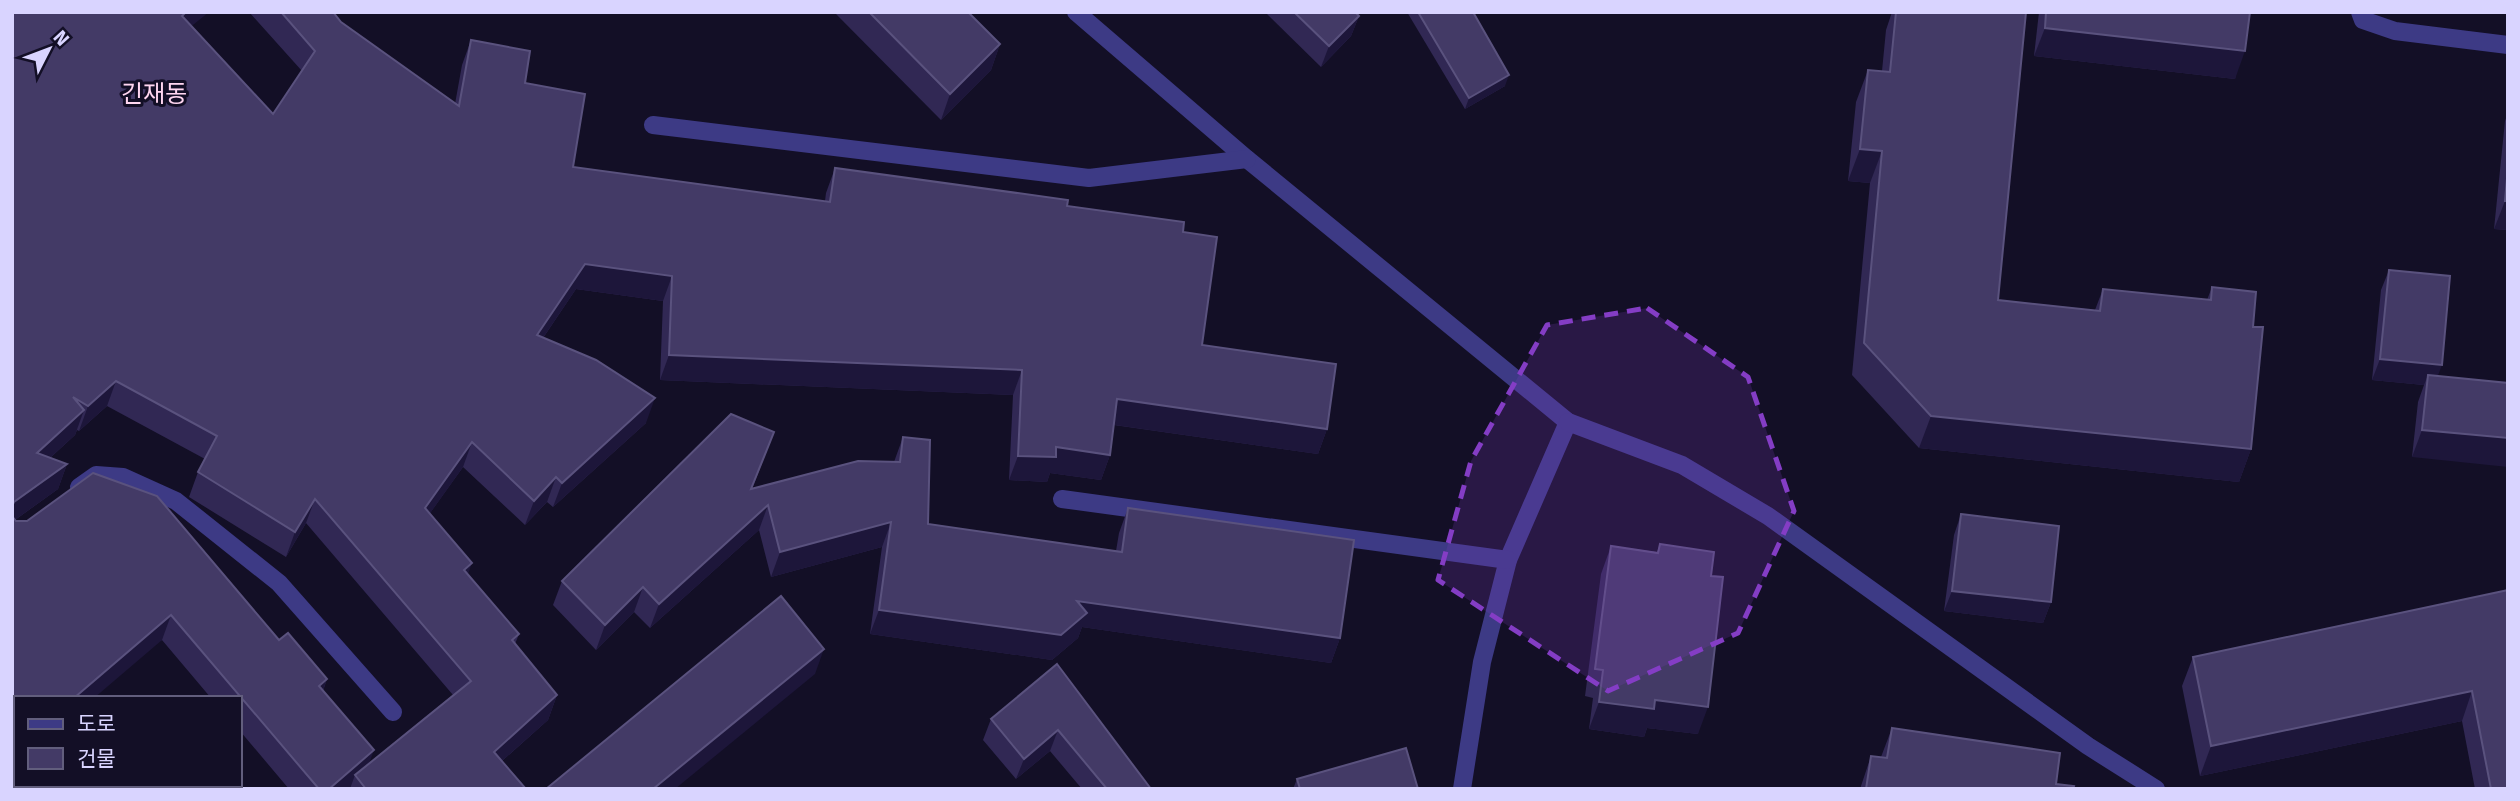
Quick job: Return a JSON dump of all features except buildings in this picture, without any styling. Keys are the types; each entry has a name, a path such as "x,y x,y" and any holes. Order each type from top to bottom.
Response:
{"street":[{"path":"1076,12 1247,159 1567,422 1682,465 1768,516 2088,746 2156,789"},
{"path":"2360,12 2363,20 2395,31 2508,46"},
{"path":"653,125 1089,178 1247,159"},
{"path":"1462,789 1482,662 1508,560 1567,422"},
{"path":"64,498 96,475 124,477 176,501 279,583 393,712"},
{"path":"1062,499 1508,560"}],"highlighted area":[{"path":"1647,308 1748,377 1794,511 1738,633 1608,691 1438,580 1471,461 1547,325"}],"district":[{"name":"긴재동","path":"154,94"}]}
